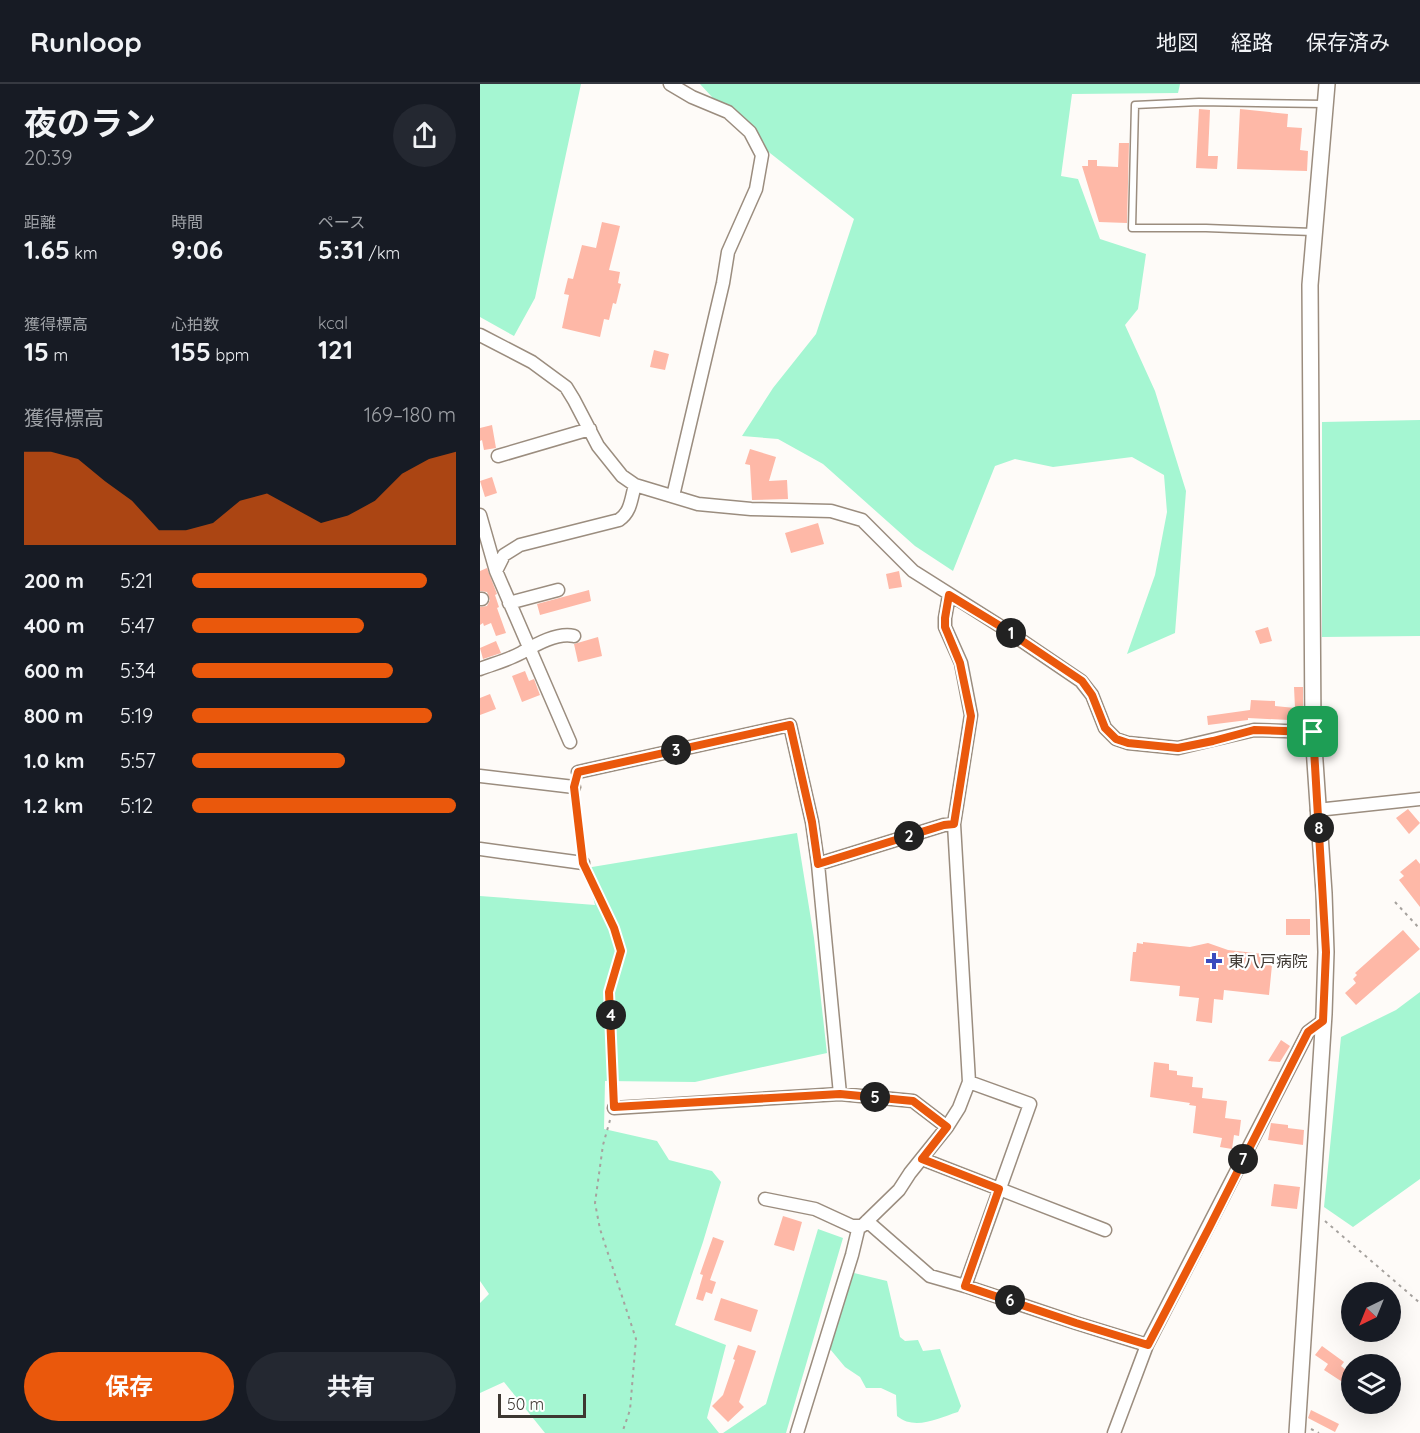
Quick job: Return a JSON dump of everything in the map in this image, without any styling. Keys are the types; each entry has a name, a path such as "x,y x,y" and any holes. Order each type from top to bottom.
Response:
{"street":[{"path":"670,84 692,97 728,112 750,132 762,155 756,189 728,252 723,283 674,496"},
{"path":"1297,1433 1326,952 1313,732 1310,285 1327,84"},
{"path":"480,335 511,350 549,373 566,387 598,447 622,476 635,485 698,504 724,508 831,511 862,520 913,572 1082,681 1092,695 1105,728 1116,739 1128,743 1178,748 1254,730 1313,732"},
{"path":"498,456 590,429"},
{"path":"496,571 504,555 520,545 619,520 629,509 635,485"},
{"path":"480,515 496,571 570,742"},
{"path":"509,603 558,590"},
{"path":"765,1199 815,1209 852,1226 863,1223 899,1190 947,1127 959,1108 969,1082 954,824 971,716 960,663 945,627 949,595"},
{"path":"480,669 514,656 529,647 564,635 574,636"},
{"path":"578,772 790,725 812,822 818,864 840,1094"},
{"path":"480,776 574,787"},
{"path":"1317,810 1420,799"},
{"path":"818,864 944,825 954,824"},
{"path":"480,849 583,863"},
{"path":"1114,1433 1148,1345 1308,1032 1323,1021"},
{"path":"965,1286 1030,1104 969,1082"},
{"path":"614,1107 840,1094 913,1101 947,1127"},
{"path":"922,1159 1105,1230"},
{"path":"863,1223 930,1276 1148,1345"},
{"path":"797,1433 863,1223"}],"lane":[{"path":"1313,232 1132,228 1135,105 1199,102 1325,104"}],"path":[{"path":"574,787 583,863 614,928 621,951 609,992 614,1107 603,1145 595,1203 600,1229 636,1339 630,1410 622,1433"},
{"path":"1395,902 1420,929"},
{"path":"1310,1218 1324,1220 1420,1303"}],"green space":[{"path":"480,84 581,84 535,298 514,336 480,317"},
{"path":"700,84 1180,84 1178,93 1072,94 1061,176 1078,179 1100,239 1146,254 1138,309 1125,325 1155,391 1186,491 1175,633 1127,654 1155,575 1167,512 1164,475 1132,457 1053,467 1015,459 995,466 953,571 915,546 823,464 778,439 742,436 773,388 816,334 854,219 747,135"},
{"path":"1420,420 1420,636 1322,637 1322,422"},
{"path":"797,833 814,938 827,1053 695,1082 605,1081 604,1129 657,1141 669,1160 712,1171 721,1182 675,1325 726,1345 707,1418 719,1433 545,1433 504,1382 480,1393 480,1303 489,1294 480,1281 480,896 595,905 586,868"},
{"path":"1420,992 1420,1179 1353,1227 1324,1207 1341,1037 1396,1010"},
{"path":"818,1229 843,1238 786,1433 723,1433 766,1404"},
{"path":"854,1273 887,1281 900,1337 905,1341 918,1340 923,1351 940,1349 961,1406 958,1412 927,1422 911,1423 904,1420 897,1416 896,1395 881,1388 866,1388 860,1377 845,1367 830,1349 833,1333"}],"building":[{"path":"1199,109 1210,110 1208,156 1218,156 1217,169 1196,168"},
{"path":"1240,109 1288,114 1287,127 1302,128 1300,150 1308,151 1307,171 1237,169"},
{"path":"1119,143 1129,143 1127,223 1099,222 1082,166 1088,166 1088,160 1097,160 1097,166 1118,167"},
{"path":"602,222 620,226 609,270 620,272 618,283 621,284 609,320 604,319 600,337 562,328 569,295 564,294 568,278 573,279 582,245 596,248"},
{"path":"654,350 669,354 665,370 650,367"},
{"path":"492,425 496,448 484,450 482,440 480,441 480,428"},
{"path":"750,449 776,457 769,481 787,480 788,499 752,500 750,465 745,464"},
{"path":"492,477 497,493 485,497 480,481"},
{"path":"818,523 824,544 791,553 785,533"},
{"path":"487,568 497,594 495,595 499,607 497,608 506,633 496,636 491,623 480,625 480,607 487,606 490,600 487,592 480,591 480,571"},
{"path":"899,571 902,587 889,589 886,574"},
{"path":"589,590 591,601 540,615 537,604"},
{"path":"1268,627 1272,641 1260,644 1255,631"},
{"path":"598,637 602,656 578,662 574,644"},
{"path":"496,641 501,653 483,659 480,648"},
{"path":"525,671 529,681 534,679 540,695 522,702 512,676"},
{"path":"1294,687 1303,687 1303,718 1289,720 1248,718 1248,720 1208,725 1207,716 1250,710 1251,700 1275,701 1275,706 1295,708"},
{"path":"490,694 496,709 480,715 480,698"},
{"path":"1408,809 1420,823 1409,834 1396,818"},
{"path":"1416,859 1420,864 1420,907 1399,880 1404,876 1400,872"},
{"path":"1286,919 1310,919 1310,935 1286,935"},
{"path":"1403,930 1420,949 1356,1005 1345,993 1356,983 1353,979 1357,975 1355,973"},
{"path":"1143,942 1190,947 1208,943 1228,950 1273,955 1269,995 1224,990 1223,1000 1214,999 1212,1023 1196,1021 1199,998 1179,996 1180,986 1130,981 1133,952 1136,952 1137,943 1143,944"},
{"path":"1281,1040 1290,1046 1280,1062 1268,1061"},
{"path":"1154,1062 1169,1064 1169,1070 1177,1071 1177,1075 1193,1077 1192,1087 1203,1088 1202,1098 1227,1101 1225,1118 1241,1120 1239,1136 1234,1135 1232,1149 1220,1147 1222,1138 1193,1133 1196,1106 1150,1097"},
{"path":"1271,1123 1304,1130 1303,1145 1268,1140"},
{"path":"1274,1184 1300,1187 1297,1209 1271,1206"},
{"path":"783,1216 802,1222 794,1251 774,1245"},
{"path":"713,1237 724,1241 710,1280 716,1282 712,1294 706,1292 703,1301 696,1299 703,1275 700,1274"},
{"path":"721,1298 758,1310 751,1332 714,1320"},
{"path":"738,1345 756,1351 739,1402 744,1407 728,1422 712,1406 723,1395"},
{"path":"1322,1346 1341,1360 1341,1381 1324,1370 1328,1364 1315,1355"},
{"path":"1311,1410 1339,1424 1335,1432 1308,1418"}],"place":[{"name":"東八戸病院","path":"1214,961"}],"route":[{"path":"949,595 1082,681 1092,695 1105,728 1116,739 1155,747 1178,748 1254,730 1313,732 1324,893 1326,952 1323,1021 1308,1032 1286,1072 1148,1345 965,1286 999,1189 922,1159 947,1127 913,1101 840,1094 614,1107 609,992 621,951 614,928 583,863 574,787 578,772 790,725 812,822 818,864 944,825 954,824 971,716 960,663 945,627 949,595"}]}
